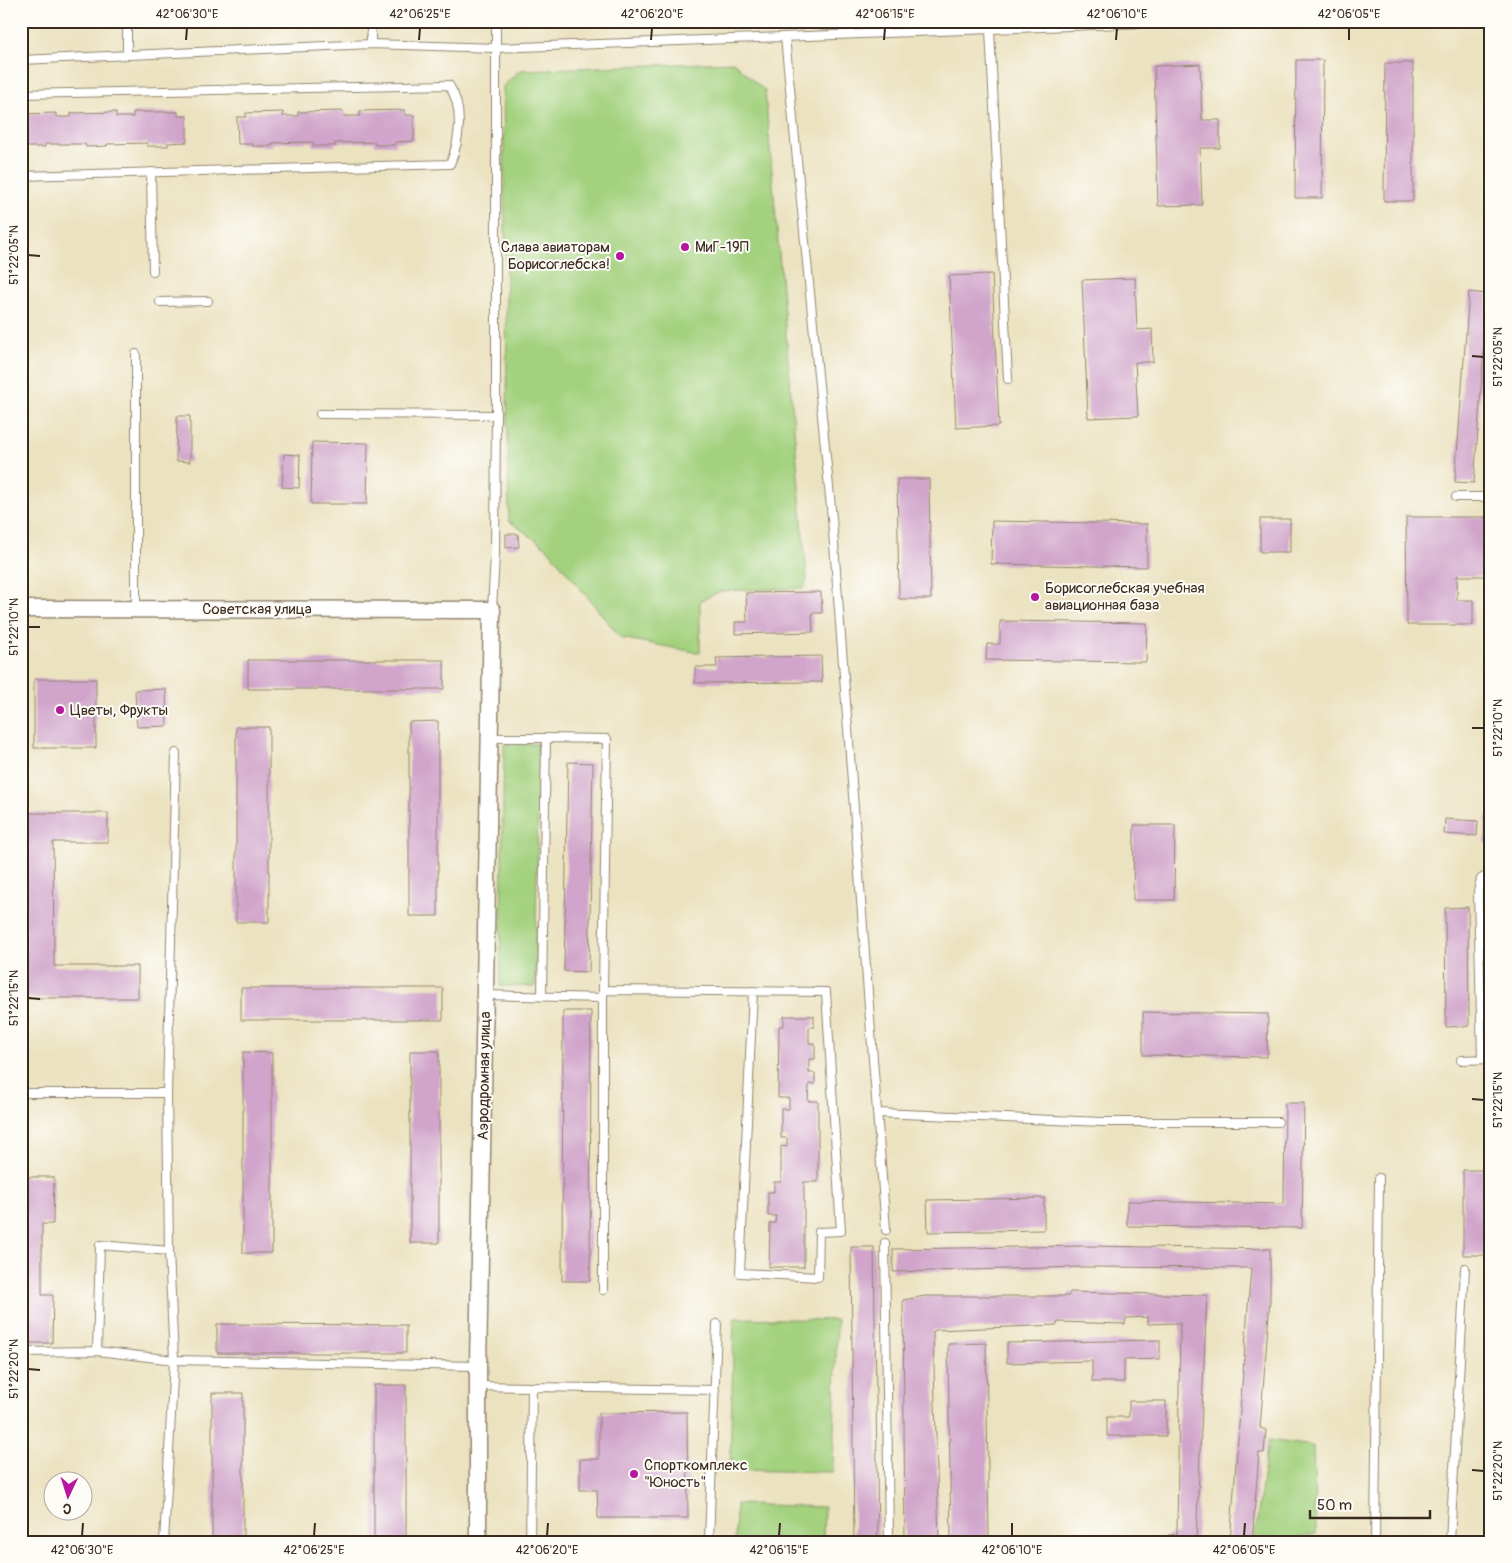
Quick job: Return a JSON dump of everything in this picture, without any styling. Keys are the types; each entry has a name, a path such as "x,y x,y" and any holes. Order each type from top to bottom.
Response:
{"street":[{"name":"Советская улица","path":"21,608 492,610"},
{"name":"Аэродромная улица","path":"478,1541 478,1366 492,610"}],"lane":[{"path":"127,21 127,55"},
{"path":"371,21 371,44"},
{"path":"492,610 495,555 496,415 496,21"},
{"path":"21,60 371,44 496,48 990,30 1058,24 1202,21"},
{"path":"990,30 1008,379"},
{"path":"785,37 832,518 886,1230"},
{"path":"21,94 449,85 455,94 459,118 457,147 450,164 21,176"},
{"path":"151,172 153,271"},
{"path":"160,302 208,301"},
{"path":"136,354 136,609"},
{"path":"320,414 496,415"},
{"path":"1456,497 1491,498"},
{"path":"489,738 607,740 603,994 603,1290"},
{"path":"542,996 546,738"},
{"path":"164,1542 174,1360 169,1251 167,1093 176,753"},
{"path":"1482,1059 1478,892 1481,879 1491,873"},
{"path":"485,995 542,996 753,991 826,992 841,1232 818,1232 818,1277 740,1273 753,991"},
{"path":"1462,1060 1491,1058"},
{"path":"21,1093 167,1093"},
{"path":"877,1112 1103,1122 1278,1122"},
{"path":"1375,1542 1379,1178"},
{"path":"885,1243 889,1542"},
{"path":"97,1351 100,1245 169,1251"},
{"path":"1450,1542 1464,1268"},
{"path":"709,1542 717,1324"},
{"path":"21,1352 97,1351 174,1360 478,1366"},
{"path":"478,1386 715,1390"},
{"path":"530,1542 532,1387"},
{"path":"1484,1542 1491,1539"},
{"path":"478,1541 547,1542"}],"green space":[{"path":"733,62 765,91 807,579 804,588 721,591 700,601 700,653 621,638 547,548 509,521 503,86 520,70"},
{"path":"504,744 539,744 535,987 500,986"},
{"path":"734,1318 837,1320 833,1472 730,1470"},
{"path":"1268,1440 1313,1446 1316,1534 1278,1542 1254,1542"},
{"path":"736,1504 824,1507 823,1542 735,1542"}],"building":[{"path":"1296,60 1323,60 1322,198 1295,198"},
{"path":"1385,63 1413,63 1413,201 1384,201"},
{"path":"1200,64 1202,120 1220,120 1220,148 1200,148 1202,205 1158,206 1154,66"},
{"path":"405,110 405,115 414,115 414,141 395,142 395,145 375,145 374,142 335,143 335,146 313,146 313,142 272,143 272,146 238,144 237,117 246,117 246,113 283,112 283,116 298,116 298,112 343,111 344,116 360,116 360,111"},
{"path":"116,112 116,117 133,117 133,112 178,112 178,116 187,116 187,142 168,143 168,146 147,146 147,143 107,144 107,146 86,147 85,144 45,144 45,147 24,147 24,145 21,145 21,114 56,113 56,117 71,117 71,113"},
{"path":"992,274 999,426 956,428 949,276"},
{"path":"1135,278 1137,330 1152,329 1153,362 1135,362 1138,416 1088,418 1082,280"},
{"path":"1469,292 1488,294 1474,483 1455,482"},
{"path":"177,416 190,416 190,462 176,461"},
{"path":"312,442 368,443 367,504 311,504"},
{"path":"284,454 300,455 299,488 282,487"},
{"path":"897,479 929,479 931,599 899,599"},
{"path":"1406,517 1491,517 1491,576 1457,576 1457,600 1473,600 1473,625 1407,625"},
{"path":"1260,519 1290,519 1290,552 1260,552"},
{"path":"992,521 1147,524 1147,567 991,564"},
{"path":"506,534 518,534 519,547 506,548"},
{"path":"821,592 822,613 812,613 813,632 735,634 735,622 747,622 746,593"},
{"path":"1000,621 1147,623 1146,662 986,660 987,644 1000,644"},
{"path":"821,656 822,682 695,683 695,667 717,667 716,658"},
{"path":"248,660 444,660 444,689 248,689"},
{"path":"34,679 96,679 96,748 34,748"},
{"path":"166,689 167,726 137,727 135,690"},
{"path":"438,721 438,916 409,916 409,722"},
{"path":"236,727 269,727 269,922 236,922"},
{"path":"568,762 593,763 589,972 564,971"},
{"path":"25,813 108,813 108,842 53,842 54,966 138,966 138,998 26,998"},
{"path":"1486,815 1491,815 1491,843 1485,843"},
{"path":"1445,819 1478,821 1477,836 1444,834"},
{"path":"1134,825 1175,825 1174,900 1133,900"},
{"path":"1468,907 1469,1026 1446,1027 1445,908"},
{"path":"241,988 443,988 443,1020 241,1020"},
{"path":"563,1011 591,1011 590,1281 562,1281"},
{"path":"1143,1012 1268,1014 1267,1057 1143,1055"},
{"path":"784,1016 814,1016 814,1027 809,1027 809,1043 815,1043 815,1059 809,1059 809,1073 815,1073 815,1084 809,1084 808,1101 818,1101 818,1182 804,1182 804,1267 769,1267 770,1223 775,1223 776,1216 768,1216 768,1192 774,1192 774,1182 781,1182 781,1146 787,1147 787,1138 781,1138 781,1109 789,1109 789,1098 778,1098 779,1026 784,1026"},
{"path":"410,1051 439,1051 439,1243 410,1243"},
{"path":"243,1052 272,1053 272,1253 243,1253"},
{"path":"1285,1103 1304,1103 1302,1228 1127,1226 1127,1201 1284,1204"},
{"path":"1463,1170 1491,1170 1491,1255 1463,1255"},
{"path":"21,1177 54,1177 53,1224 42,1224 42,1295 53,1295 52,1343 21,1343"},
{"path":"1044,1198 1044,1230 928,1232 927,1200"},
{"path":"1086,1246 1270,1249 1270,1300 1260,1428 1266,1430 1264,1453 1259,1453 1252,1542 1230,1542 1251,1268 1083,1267 893,1272 893,1249"},
{"path":"851,1247 874,1247 878,1542 854,1542"},
{"path":"1070,1292 1207,1295 1196,1542 1167,1542 1168,1535 1177,1534 1180,1323 1148,1324 1148,1317 1126,1318 1125,1324 1058,1322 1057,1325 936,1330 933,1332 939,1542 905,1542 903,1300 925,1296 1068,1296"},
{"path":"217,1324 406,1325 406,1353 217,1353"},
{"path":"1160,1340 1160,1359 1124,1360 1124,1382 1092,1382 1092,1361 1007,1363 1007,1343"},
{"path":"986,1343 989,1540 951,1540 948,1344"},
{"path":"374,1385 406,1385 406,1542 374,1542"},
{"path":"212,1393 243,1393 243,1542 212,1542"},
{"path":"1129,1401 1166,1401 1166,1436 1107,1436 1107,1417 1129,1417"},
{"name":"Спорткомплекс \"Юность\"","path":"687,1412 688,1518 598,1518 597,1490 580,1490 580,1459 599,1459 599,1413"}],"place":[{"name":"МиГ-19П","path":"685,247"},
{"name":"Слава авиаторам Борисоглебска!","path":"620,256"},
{"name":"Борисоглебская учебная авиационная база","path":"1035,597"},
{"name":"Цветы, Фрукты","path":"60,710"},
{"name":"Спорткомплекс \"Юность\"","path":"634,1474"}]}
